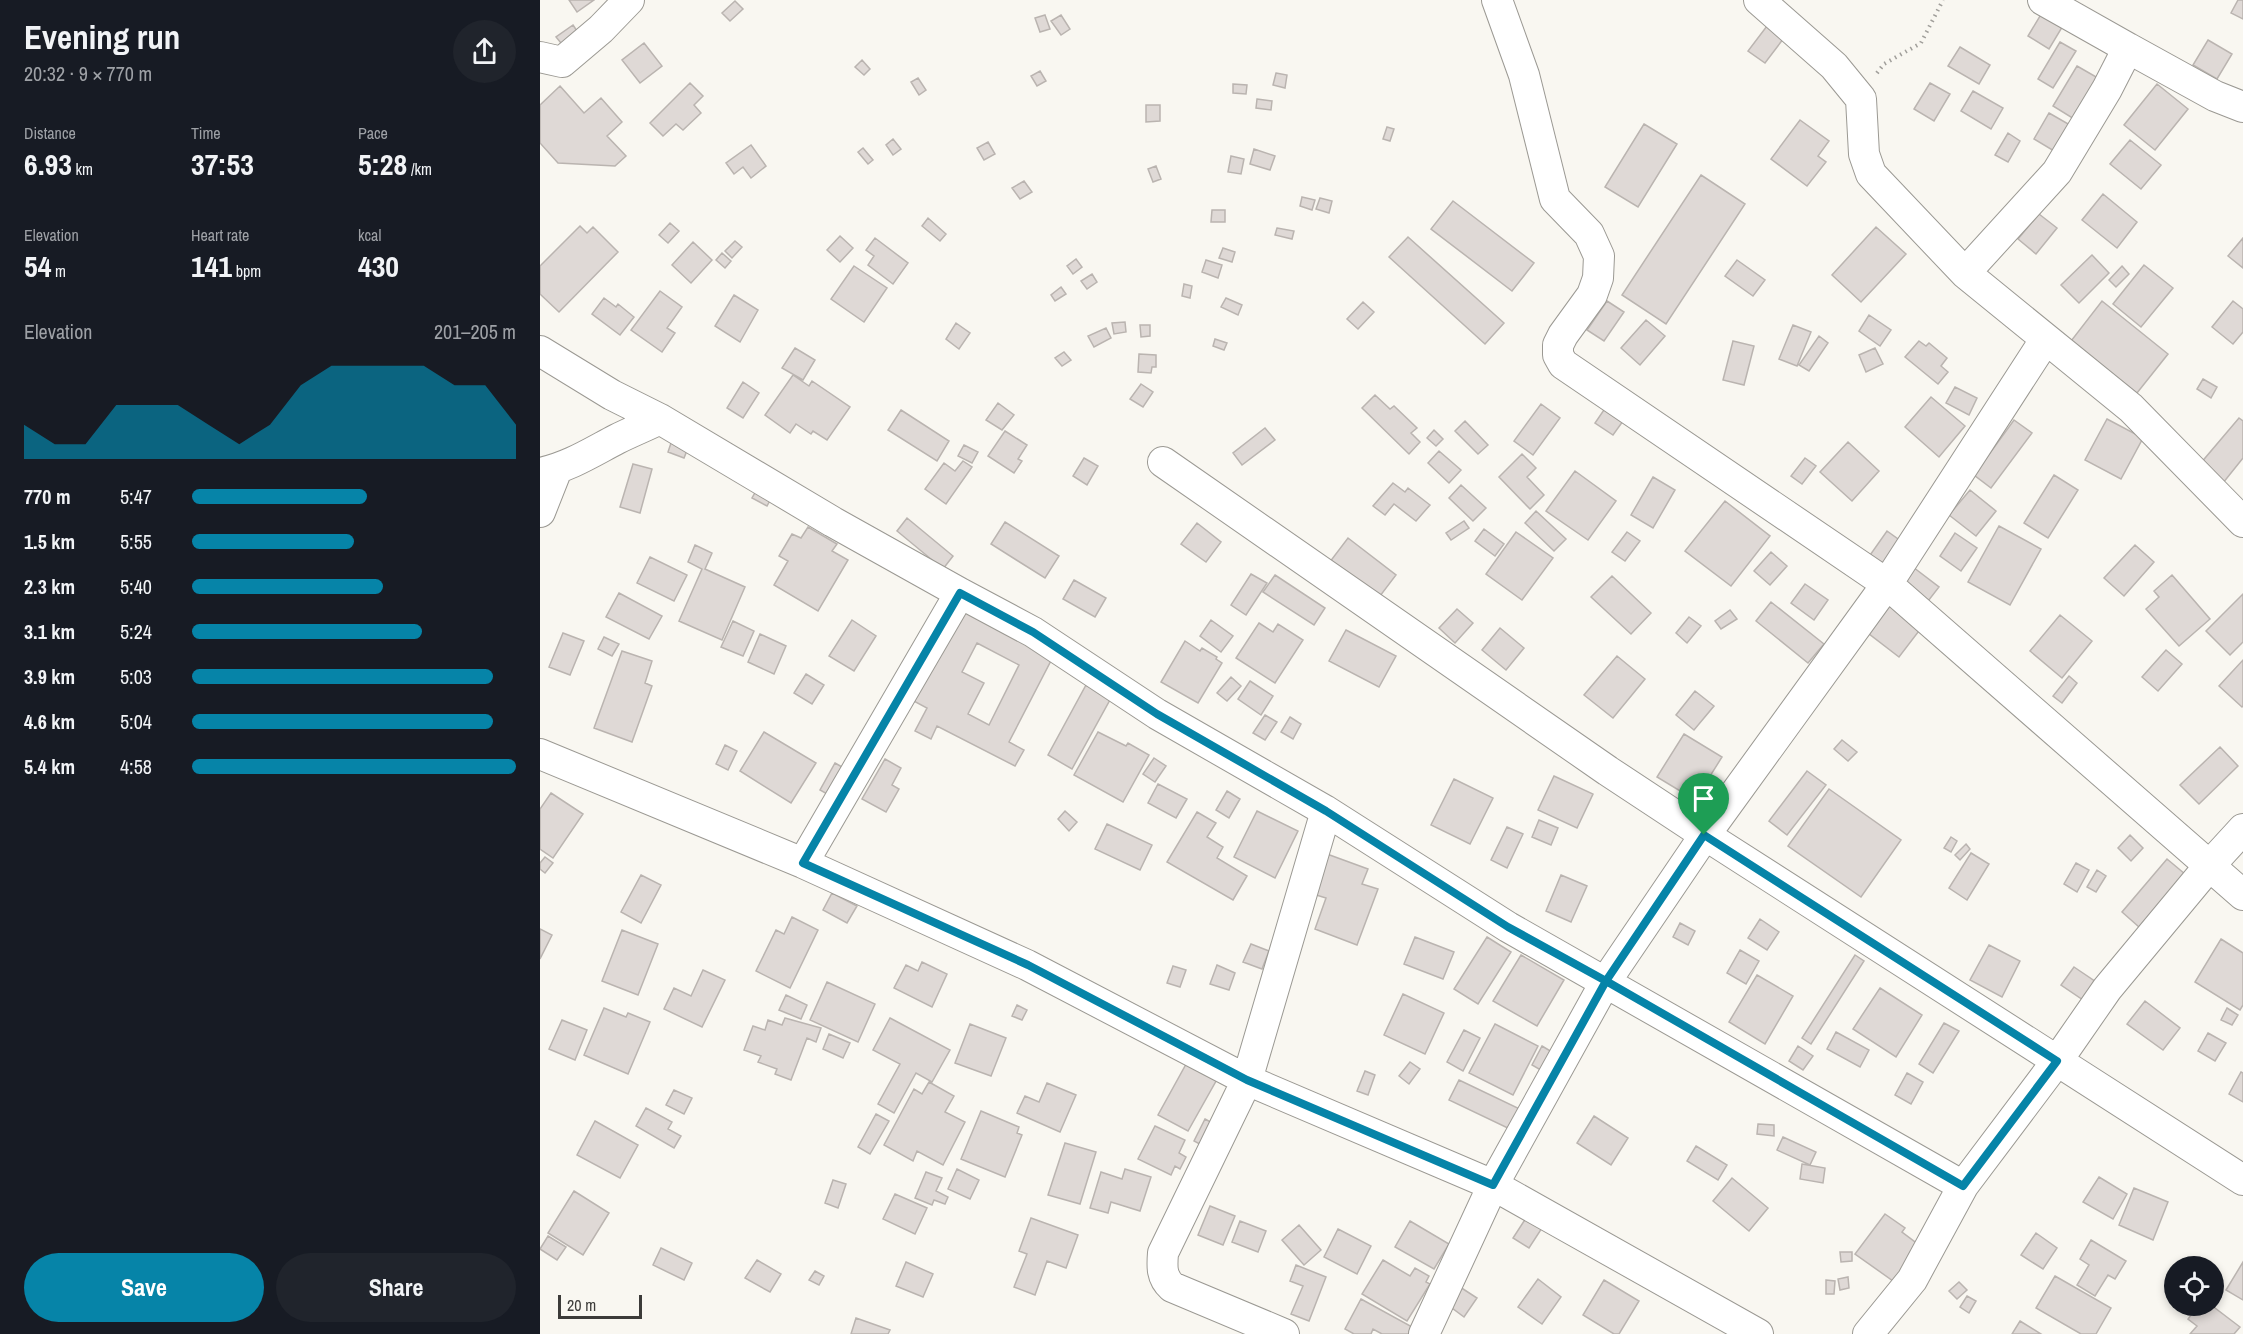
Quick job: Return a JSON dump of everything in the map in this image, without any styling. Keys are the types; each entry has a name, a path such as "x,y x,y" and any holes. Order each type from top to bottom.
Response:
{"street":[{"path":"540,57 562,62 602,29 629,0"},
{"path":"1497,0 1524,75 1555,199 1588,234 1599,256 1598,279 1592,295 1558,345 1558,355 1563,364 1887,584 2243,895"},
{"path":"1759,0 1834,66 1861,99 1864,154 1871,174 1965,273 2131,408 2243,522"},
{"path":"2043,0 2215,96 2243,107"},
{"path":"1965,273 2057,172 2107,89 2128,48"},
{"path":"1424,1334 1493,1185 1606,981 1704,835 1887,584 2045,340"},
{"path":"540,351 833,522 1033,632 1157,714 1326,811 1508,927 1963,1186"},
{"path":"540,512 549,471 660,419"},
{"path":"1163,462 1608,771 1704,835 2243,1180"},
{"path":"803,863 960,593"},
{"path":"540,754 803,863 1028,965 1247,1080 1493,1185 1758,1334"},
{"path":"1284,1334 1182,1293 1166,1281 1162,1273 1163,1253 1247,1080 1326,811"},
{"path":"1868,1334 1912,1280 1963,1186 2057,1061 2107,989 2210,865 2243,829"}],"path":[{"path":"1861,99 1884,64 1921,43 1943,0"}],"building":[{"path":"569,0 594,0 577,12"},
{"path":"2238,0 2243,0 2243,19 2231,13"},
{"path":"735,1 743,9 730,21 722,13"},
{"path":"2046,6 2067,19 2049,49 2028,36"},
{"path":"1045,15 1050,29 1040,32 1035,18"},
{"path":"1061,15 1070,29 1061,35 1051,21"},
{"path":"1770,22 1787,34 1765,63 1748,51"},
{"path":"573,25 581,37 565,48 556,37"},
{"path":"2208,40 2232,54 2217,79 2193,65"},
{"path":"2060,42 2076,51 2053,88 2038,79"},
{"path":"644,43 662,66 640,83 622,60"},
{"path":"1960,47 1990,65 1979,84 1948,66"},
{"path":"862,60 870,69 864,75 855,67"},
{"path":"2077,66 2098,78 2074,119 2053,106"},
{"path":"1040,71 1046,81 1037,86 1031,76"},
{"path":"1276,73 1287,75 1285,88 1273,85"},
{"path":"918,78 926,90 919,95 911,82"},
{"path":"690,83 703,96 694,105 701,113 683,130 676,124 663,136 650,123"},
{"path":"1930,83 1950,94 1934,121 1914,109"},
{"path":"1233,84 1247,85 1246,94 1233,93"},
{"path":"2157,84 2188,109 2155,150 2124,125"},
{"path":"560,86 584,113 601,98 622,122 607,136 626,156 615,166 558,163 540,143 540,105"},
{"path":"1973,91 2003,108 1991,129 1961,111"},
{"path":"1257,99 1272,101 1271,110 1256,108"},
{"path":"1146,105 1160,105 1160,121 1146,122"},
{"path":"2049,113 2070,125 2054,151 2034,139"},
{"path":"1800,120 1829,141 1818,156 1826,162 1807,186 1771,159"},
{"path":"1644,124 1677,144 1638,207 1605,187"},
{"path":"1387,127 1394,129 1390,141 1383,139"},
{"path":"2008,133 2020,141 2008,162 1995,155"},
{"path":"893,139 901,149 893,155 886,145"},
{"path":"2130,140 2161,165 2141,189 2110,164"},
{"path":"988,142 995,154 984,160 977,148"},
{"path":"751,145 766,166 751,178 743,167 734,174 726,163"},
{"path":"863,148 873,160 868,164 858,152"},
{"path":"1254,149 1275,156 1270,170 1250,164"},
{"path":"1231,156 1244,159 1241,174 1228,172"},
{"path":"1156,166 1161,179 1153,182 1148,169"},
{"path":"1701,175 1745,204 1666,324 1622,295"},
{"path":"1024,181 1032,192 1020,199 1012,188"},
{"path":"2103,194 2137,222 2117,248 2082,220"},
{"path":"1302,197 1315,200 1312,210 1300,206"},
{"path":"1320,198 1332,201 1329,213 1316,209"},
{"path":"1453,201 1534,263 1512,291 1431,229"},
{"path":"1212,210 1225,210 1225,222 1211,222"},
{"path":"2039,214 2057,228 2036,254 2018,239"},
{"path":"928,218 946,234 940,241 922,226"},
{"path":"670,223 679,231 668,243 659,235"},
{"path":"580,226 587,233 593,227 618,252 559,312 540,294 540,266"},
{"path":"1876,227 1906,254 1861,302 1832,275"},
{"path":"1277,228 1294,231 1292,239 1275,235"},
{"path":"840,236 853,248 840,262 827,250"},
{"path":"1408,237 1504,323 1485,344 1389,257"},
{"path":"875,238 908,263 893,284 868,265 874,256 866,250"},
{"path":"2243,238 2243,268 2228,256"},
{"path":"735,241 742,247 732,258 725,251"},
{"path":"693,242 712,260 691,283 672,265"},
{"path":"1223,248 1235,252 1232,262 1219,258"},
{"path":"722,253 731,261 725,268 716,260"},
{"path":"2092,255 2109,273 2079,303 2061,285"},
{"path":"1076,259 1082,267 1073,274 1067,266"},
{"path":"1206,260 1222,265 1218,278 1202,272"},
{"path":"1737,260 1765,280 1753,296 1725,276"},
{"path":"2144,265 2173,288 2141,327 2113,304"},
{"path":"854,266 887,288 864,322 831,299"},
{"path":"2122,266 2129,274 2116,287 2109,280"},
{"path":"1092,274 1097,282 1087,289 1081,281"},
{"path":"1184,284 1192,286 1190,298 1182,296"},
{"path":"1061,287 1066,294 1055,301 1051,295"},
{"path":"660,291 682,307 667,328 675,333 662,352 631,330"},
{"path":"734,295 758,310 740,342 715,326"},
{"path":"604,298 616,307 618,304 634,317 620,335 592,314"},
{"path":"1226,298 1242,305 1238,315 1221,307"},
{"path":"1607,301 1624,312 1604,341 1587,330"},
{"path":"2102,301 2168,354 2137,393 2071,341"},
{"path":"2233,301 2243,309 2243,332 2233,344 2212,327"},
{"path":"1363,302 1374,312 1358,329 1347,319"},
{"path":"1869,315 1891,330 1880,346 1859,331"},
{"path":"1646,320 1665,336 1640,365 1621,348"},
{"path":"1125,322 1126,332 1114,334 1112,323"},
{"path":"956,323 970,333 959,349 946,339"},
{"path":"1140,325 1150,325 1150,336 1141,337"},
{"path":"1793,325 1811,332 1797,366 1779,359"},
{"path":"1106,328 1111,338 1094,347 1088,336"},
{"path":"1819,336 1828,343 1809,371 1799,365"},
{"path":"1215,339 1227,343 1224,350 1213,346"},
{"path":"1733,341 1754,346 1744,385 1723,380"},
{"path":"1919,341 1926,346 1929,343 1947,358 1941,366 1948,372 1938,384 1905,357"},
{"path":"795,348 815,360 803,380 782,368"},
{"path":"1875,348 1883,364 1866,372 1859,355"},
{"path":"1064,352 1071,360 1062,366 1055,358"},
{"path":"1139,354 1156,355 1156,367 1152,367 1151,373 1138,372"},
{"path":"793,375 809,386 812,381 850,407 827,440 813,431 811,434 796,424 790,433 765,415"},
{"path":"2203,379 2217,387 2211,398 2197,389"},
{"path":"743,382 759,393 743,418 727,408"},
{"path":"1141,384 1153,392 1143,407 1130,399"},
{"path":"1955,387 1977,398 1969,415 1946,403"},
{"path":"1375,395 1390,409 1394,406 1417,428 1411,433 1420,442 1409,454 1362,408"},
{"path":"1931,397 1965,426 1939,457 1905,427"},
{"path":"998,403 1014,415 1002,430 986,420"},
{"path":"1541,404 1560,418 1533,455 1514,441"},
{"path":"1608,404 1626,417 1613,435 1595,423"},
{"path":"901,410 949,441 937,461 888,430"},
{"path":"2239,418 2243,421 2243,458 2223,483 2200,464"},
{"path":"2107,419 2143,438 2121,479 2085,460"},
{"path":"2014,420 2032,433 1991,488 1974,475"},
{"path":"1465,421 1488,445 1478,454 1455,431"},
{"path":"1265,428 1275,440 1242,465 1233,453"},
{"path":"1434,430 1443,439 1436,446 1427,438"},
{"path":"1005,431 1027,445 1018,459 1022,461 1014,473 988,456"},
{"path":"673,437 690,443 684,458 668,452"},
{"path":"1848,442 1879,471 1852,501 1820,472"},
{"path":"964,445 978,452 972,463 958,456"},
{"path":"1439,451 1461,470 1449,483 1428,463"},
{"path":"1522,454 1536,468 1527,477 1544,495 1530,509 1499,477"},
{"path":"1084,458 1098,466 1087,485 1073,476"},
{"path":"1805,458 1816,466 1802,484 1791,476"},
{"path":"963,461 972,467 946,504 925,489 944,463 955,471"},
{"path":"633,464 652,469 640,513 620,507"},
{"path":"1575,471 1616,501 1588,540 1546,511"},
{"path":"2054,475 2078,490 2048,538 2024,523"},
{"path":"1653,477 1675,490 1653,528 1631,515"},
{"path":"1393,483 1405,492 1408,488 1430,505 1416,521 1394,504 1385,515 1373,506"},
{"path":"760,484 774,493 767,506 752,498"},
{"path":"1461,485 1486,508 1473,521 1449,498"},
{"path":"1970,490 1996,511 1976,536 1949,515"},
{"path":"1725,501 1770,536 1731,586 1685,551"},
{"path":"1536,511 1566,539 1554,551 1525,523"},
{"path":"907,518 953,556 943,569 897,531"},
{"path":"1464,521 1469,528 1451,540 1446,533"},
{"path":"1005,522 1059,556 1045,578 991,544"},
{"path":"1197,523 1221,542 1206,562 1181,544"},
{"path":"1999,526 2041,549 2010,605 1968,582"},
{"path":"808,527 837,544 832,551 848,560 818,611 774,585 788,561 779,556 792,534 801,538"},
{"path":"1484,529 1504,544 1495,556 1475,541"},
{"path":"1887,531 1905,544 1886,570 1868,558"},
{"path":"1516,532 1553,558 1522,600 1486,574"},
{"path":"1627,532 1640,541 1625,561 1612,552"},
{"path":"1955,533 1977,548 1961,571 1940,556"},
{"path":"1348,538 1396,575 1377,600 1329,563"},
{"path":"695,545 712,553 705,569 745,587 722,640 679,621 702,569 688,562"},
{"path":"2135,545 2154,562 2124,596 2104,578"},
{"path":"1771,552 1787,566 1770,585 1754,571"},
{"path":"650,557 687,575 674,601 637,583"},
{"path":"1909,564 1939,587 1925,605 1895,582"},
{"path":"1251,574 1267,583 1246,615 1231,605"},
{"path":"1275,575 1325,608 1314,625 1263,592"},
{"path":"2172,575 2210,619 2179,646 2146,609 2159,597 2154,591"},
{"path":"1612,576 1651,613 1631,634 1591,597"},
{"path":"1074,580 1106,598 1095,617 1063,599"},
{"path":"1805,584 1828,600 1814,620 1791,603"},
{"path":"619,593 662,616 649,639 606,617"},
{"path":"2243,594 2243,642 2230,655 2206,631"},
{"path":"1886,601 1922,627 1899,657 1864,630"},
{"path":"962,602 1056,651 1009,742 1024,750 1015,766 937,726 931,739 915,731 927,708 910,699","holes":["977,643 1019,665 989,725 968,714 984,683 962,672"]},
{"path":"1771,602 1824,644 1808,663 1756,621"},
{"path":"1457,609 1473,623 1455,643 1439,628"},
{"path":"1730,610 1737,619 1721,629 1715,621"},
{"path":"2060,615 2092,641 2062,678 2030,651"},
{"path":"1689,617 1701,626 1687,643 1676,633"},
{"path":"852,620 876,636 854,671 829,656"},
{"path":"1211,620 1233,636 1221,652 1200,636"},
{"path":"733,621 754,631 743,656 721,647"},
{"path":"1259,623 1273,632 1278,624 1303,640 1275,683 1236,658"},
{"path":"1500,628 1524,648 1506,670 1482,650"},
{"path":"1346,630 1396,656 1379,687 1329,661"},
{"path":"563,633 584,641 570,675 549,667"},
{"path":"760,634 786,646 774,674 748,662"},
{"path":"604,637 619,644 612,656 598,649"},
{"path":"1185,641 1200,651 1202,648 1222,663 1198,703 1161,682"},
{"path":"2166,650 2182,664 2158,691 2142,677"},
{"path":"622,651 652,661 645,683 652,686 632,742 594,728"},
{"path":"1617,656 1645,679 1613,718 1584,695"},
{"path":"2243,660 2243,706 2242,707 2219,686"},
{"path":"806,674 824,685 812,704 794,693"},
{"path":"2069,676 2077,683 2062,703 2053,696"},
{"path":"1231,677 1241,686 1227,701 1217,693"},
{"path":"1250,681 1273,696 1261,715 1238,699"},
{"path":"1086,685 1111,698 1072,769 1048,755"},
{"path":"1695,691 1714,706 1694,730 1676,715"},
{"path":"1265,715 1277,722 1265,740 1253,733"},
{"path":"1290,717 1301,724 1293,739 1281,732"},
{"path":"764,732 816,763 791,803 740,771"},
{"path":"1098,732 1126,746 1128,743 1149,755 1123,802 1074,775"},
{"path":"1684,734 1722,757 1695,800 1657,777"},
{"path":"1842,740 1857,752 1848,761 1834,749"},
{"path":"725,745 737,751 728,770 716,764"},
{"path":"2220,747 2238,766 2199,804 2180,785"},
{"path":"1154,758 1166,766 1155,782 1143,774"},
{"path":"885,759 901,768 892,785 899,789 886,812 862,799"},
{"path":"835,763 851,772 836,799 820,790"},
{"path":"1807,771 1826,785 1787,835 1769,821"},
{"path":"1554,776 1593,794 1577,828 1538,810"},
{"path":"1454,779 1493,798 1470,844 1431,825"},
{"path":"1158,784 1187,799 1176,818 1148,803"},
{"path":"1829,789 1901,840 1861,897 1788,846"},
{"path":"1227,791 1240,799 1229,818 1216,810"},
{"path":"551,793 583,814 553,858 540,849 540,809"},
{"path":"1065,811 1077,822 1069,831 1058,819"},
{"path":"1257,811 1298,831 1275,878 1234,857"},
{"path":"1197,812 1216,823 1207,837 1223,847 1217,858 1247,876 1233,900 1167,862"},
{"path":"1539,820 1558,828 1551,845 1532,837"},
{"path":"1107,824 1152,845 1140,870 1095,849"},
{"path":"1507,827 1523,834 1507,868 1491,860"},
{"path":"2130,835 2143,848 2131,861 2118,848"},
{"path":"1951,837 1957,841 1951,852 1944,848"},
{"path":"1966,844 1970,849 1960,860 1955,855"},
{"path":"1971,853 1989,864 1967,900 1949,888"},
{"path":"1327,854 1368,869 1362,884 1378,889 1357,945 1315,929 1326,898 1313,894"},
{"path":"545,857 553,863 545,873 540,869 540,863"},
{"path":"2167,859 2185,874 2139,927 2122,912"},
{"path":"2076,863 2089,870 2077,892 2064,884"},
{"path":"2097,870 2106,876 2096,892 2087,887"},
{"path":"641,875 661,885 641,923 621,912"},
{"path":"1561,875 1587,886 1571,922 1546,911"},
{"path":"832,893 857,906 847,923 823,910"},
{"path":"792,917 818,930 790,988 756,971 776,930 784,934"},
{"path":"1760,919 1779,932 1767,950 1748,938"},
{"path":"1680,923 1695,931 1688,945 1673,937"},
{"path":"540,929 552,935 540,959"},
{"path":"622,930 658,944 638,995 602,981"},
{"path":"1415,937 1454,952 1443,979 1404,964"},
{"path":"1487,937 1511,952 1478,1004 1454,989"},
{"path":"2221,939 2243,953 2243,1005 2240,1010 2195,982"},
{"path":"1251,944 1269,951 1262,969 1243,962"},
{"path":"1989,945 2020,961 2002,997 1970,980"},
{"path":"1740,950 1759,961 1746,984 1727,973"},
{"path":"1521,955 1564,980 1537,1026 1493,1001"},
{"path":"1855,955 1864,961 1811,1044 1802,1038"},
{"path":"922,962 947,974 932,1007 894,988 906,965 918,971"},
{"path":"1217,965 1235,973 1229,990 1210,984"},
{"path":"1173,966 1186,970 1180,987 1167,983"},
{"path":"2074,967 2102,986 2089,1004 2061,985"},
{"path":"703,970 725,980 702,1027 664,1009 674,988 691,996"},
{"path":"1757,975 1793,996 1765,1044 1729,1022"},
{"path":"827,982 875,1004 858,1042 810,1020"},
{"path":"1880,988 1922,1015 1896,1057 1853,1029"},
{"path":"1403,994 1444,1013 1425,1054 1384,1035"},
{"path":"786,995 807,1005 801,1019 779,1010"},
{"path":"2145,1001 2180,1028 2163,1050 2127,1024"},
{"path":"1017,1005 1027,1010 1022,1020 1012,1016"},
{"path":"604,1008 626,1017 628,1013 650,1022 628,1074 584,1055"},
{"path":"2227,1008 2238,1015 2232,1025 2221,1020"},
{"path":"785,1018 821,1028 816,1042 807,1038 791,1080 775,1074 777,1069 758,1062 761,1056 744,1050 753,1026 765,1030 768,1020 782,1025"},
{"path":"890,1018 950,1050 932,1082 916,1073 894,1113 878,1104 900,1064 873,1050"},
{"path":"562,1020 587,1030 575,1060 549,1049"},
{"path":"1944,1023 1959,1031 1933,1073 1919,1064"},
{"path":"970,1024 1006,1038 991,1076 955,1063"},
{"path":"1495,1024 1538,1046 1513,1095 1469,1073"},
{"path":"1464,1030 1480,1038 1463,1071 1447,1062"},
{"path":"1836,1032 1869,1050 1860,1067 1827,1049"},
{"path":"2208,1033 2226,1043 2215,1061 2198,1051"},
{"path":"829,1034 850,1043 843,1058 823,1049"},
{"path":"1542,1046 1562,1058 1551,1076 1532,1065"},
{"path":"1798,1046 1813,1056 1803,1070 1789,1061"},
{"path":"1190,1057 1220,1074 1188,1131 1158,1115"},
{"path":"1410,1062 1420,1069 1409,1084 1399,1076"},
{"path":"1365,1071 1375,1075 1368,1095 1357,1091"},
{"path":"2241,1072 2243,1073 2243,1102 2229,1094"},
{"path":"1907,1073 1923,1082 1911,1104 1895,1095"},
{"path":"1459,1080 1524,1111 1514,1131 1449,1100"},
{"path":"929,1082 954,1096 945,1112 965,1122 943,1165 917,1151 913,1161 884,1145 914,1089 922,1094"},
{"path":"1047,1083 1076,1095 1060,1132 1017,1113 1025,1096 1039,1102"},
{"path":"674,1090 692,1098 684,1114 666,1105"},
{"path":"646,1108 672,1122 668,1129 681,1136 674,1148 636,1126"},
{"path":"981,1111 1019,1127 1017,1133 1022,1135 1005,1177 961,1159"},
{"path":"876,1114 889,1121 870,1154 858,1147"},
{"path":"1594,1116 1628,1138 1611,1165 1577,1143"},
{"path":"1205,1119 1218,1126 1207,1148 1194,1141"},
{"path":"595,1121 638,1145 620,1178 577,1155"},
{"path":"1758,1124 1774,1125 1774,1136 1757,1134"},
{"path":"1155,1126 1185,1140 1179,1153 1186,1157 1180,1169 1175,1166 1171,1175 1138,1159"},
{"path":"1783,1137 1816,1152 1810,1165 1777,1150"},
{"path":"1065,1143 1096,1152 1080,1204 1048,1195"},
{"path":"1696,1146 1727,1165 1718,1180 1687,1161"},
{"path":"1802,1164 1825,1168 1823,1183 1800,1179"},
{"path":"957,1169 979,1180 970,1199 948,1189"},
{"path":"1125,1169 1151,1177 1140,1211 1111,1202 1108,1213 1090,1208 1101,1172 1122,1179"},
{"path":"926,1172 942,1178 936,1191 948,1197 945,1204 934,1200 932,1205 915,1198"},
{"path":"2099,1177 2127,1194 2113,1219 2083,1202"},
{"path":"1732,1178 1768,1208 1749,1231 1713,1201"},
{"path":"833,1180 846,1184 838,1208 825,1203"},
{"path":"2134,1188 2168,1202 2153,1240 2119,1225"},
{"path":"574,1191 609,1213 583,1255 548,1233"},
{"path":"895,1194 927,1208 915,1234 883,1219"},
{"path":"1210,1206 1235,1216 1223,1245 1198,1235"},
{"path":"1885,1214 1905,1228 1902,1232 1919,1245 1893,1281 1855,1254"},
{"path":"1031,1218 1078,1235 1066,1268 1047,1261 1035,1295 1014,1287 1027,1254 1019,1251"},
{"path":"1526,1218 1542,1228 1529,1248 1513,1238"},
{"path":"1240,1221 1266,1231 1258,1252 1232,1242"},
{"path":"1410,1221 1449,1244 1434,1269 1395,1247"},
{"path":"1299,1225 1321,1250 1304,1265 1282,1240"},
{"path":"1338,1229 1371,1246 1357,1274 1324,1257"},
{"path":"2036,1233 2057,1248 2043,1269 2021,1255"},
{"path":"548,1236 566,1247 557,1260 540,1249"},
{"path":"2091,1240 2126,1261 2115,1279 2108,1275 2095,1296 2077,1285 2089,1265 2080,1259"},
{"path":"661,1248 692,1263 684,1280 653,1265"},
{"path":"1840,1252 1852,1252 1852,1261 1841,1262"},
{"path":"757,1260 781,1274 770,1292 745,1278"},
{"path":"1383,1260 1410,1276 1415,1268 1429,1276 1426,1282 1430,1284 1407,1321 1362,1294"},
{"path":"906,1262 933,1274 923,1297 896,1286"},
{"path":"2243,1262 2243,1300 2226,1290"},
{"path":"1296,1265 1326,1277 1309,1321 1291,1314 1303,1286 1290,1281"},
{"path":"815,1271 824,1276 819,1285 809,1280"},
{"path":"2055,1276 2111,1308 2096,1334 2081,1334 2036,1308"},
{"path":"1848,1277 1849,1288 1840,1290 1838,1279"},
{"path":"1538,1279 1561,1297 1542,1324 1518,1307"},
{"path":"1604,1280 1639,1301 1619,1334 1614,1334 1583,1315"},
{"path":"1826,1280 1835,1281 1834,1294 1826,1294"},
{"path":"1959,1282 1967,1290 1957,1299 1949,1291"},
{"path":"1460,1287 1477,1298 1464,1317 1448,1305"},
{"path":"1967,1296 1976,1301 1969,1313 1960,1307"},
{"path":"1361,1299 1414,1328 1411,1334 1382,1334 1373,1329 1371,1334 1354,1334 1345,1329"},
{"path":"2224,1315 2240,1327 2234,1334 2190,1334 2197,1326 2188,1319 2190,1316"},
{"path":"856,1318 890,1330 888,1334 851,1334"},
{"path":"2020,1321 2041,1334 2012,1334"}],"route":[{"path":"1704,835 1606,981 1508,927 1326,811 1157,714 1033,632 960,593 803,863 1028,965 1247,1080 1493,1185 1606,981 1963,1186 2057,1061 1704,835"}]}
